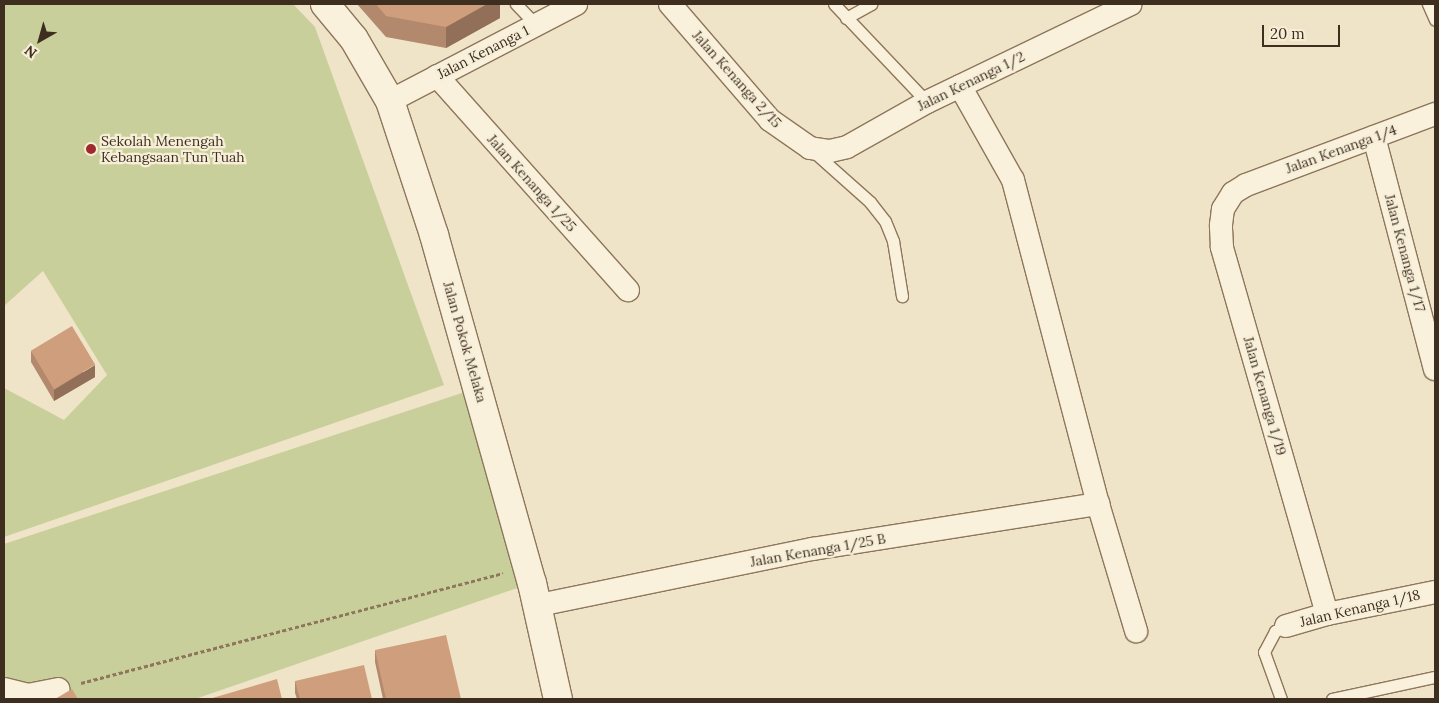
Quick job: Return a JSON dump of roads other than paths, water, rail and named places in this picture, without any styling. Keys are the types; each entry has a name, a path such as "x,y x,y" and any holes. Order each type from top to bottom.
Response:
{"street":[{"name":"Jalan Pokok Melaka","path":"325,4 354,39 390,101 434,235 539,605 558,699"},
{"name":"Jalan Kenanga 1","path":"390,101 576,4"},
{"name":"Jalan Kenanga 2/15","path":"670,4 770,120 810,148"},
{"name":"Jalan Kenanga 1/2","path":"810,148 830,151 847,147 926,102 1131,4"},
{"name":"Jalan Kenanga 1/25","path":"437,76 628,290"},
{"path":"960,86 1013,180 1098,504 1136,631"},
{"name":"Jalan Kenanga 1/4","path":"1246,184 1435,114"},
{"name":"Jalan Kenanga 1/17","path":"1374,137 1435,369"},
{"name":"Jalan Kenanga 1/19","path":"1246,184 1233,193 1223,209 1221,225 1222,246 1327,614"},
{"name":"Jalan Kenanga 1/25 B","path":"539,605 812,550 1098,504"},
{"name":"Jalan Kenanga 1/18","path":"1286,626 1327,614 1435,592"},
{"path":"4,689 28,695 58,689"}],"lane":[{"path":"516,4 536,24"},
{"path":"834,4 926,102"},
{"path":"846,18 871,4"},
{"path":"1428,4 1435,20"},
{"path":"810,148 870,202 885,221 893,241 902,296"},
{"path":"1280,699 1264,652 1275,631 1286,626"},
{"path":"1332,699 1435,677"}],"place":[{"name":"Sekolah Menengah Kebangsaan Tun Tuah","path":"91,149"}]}
